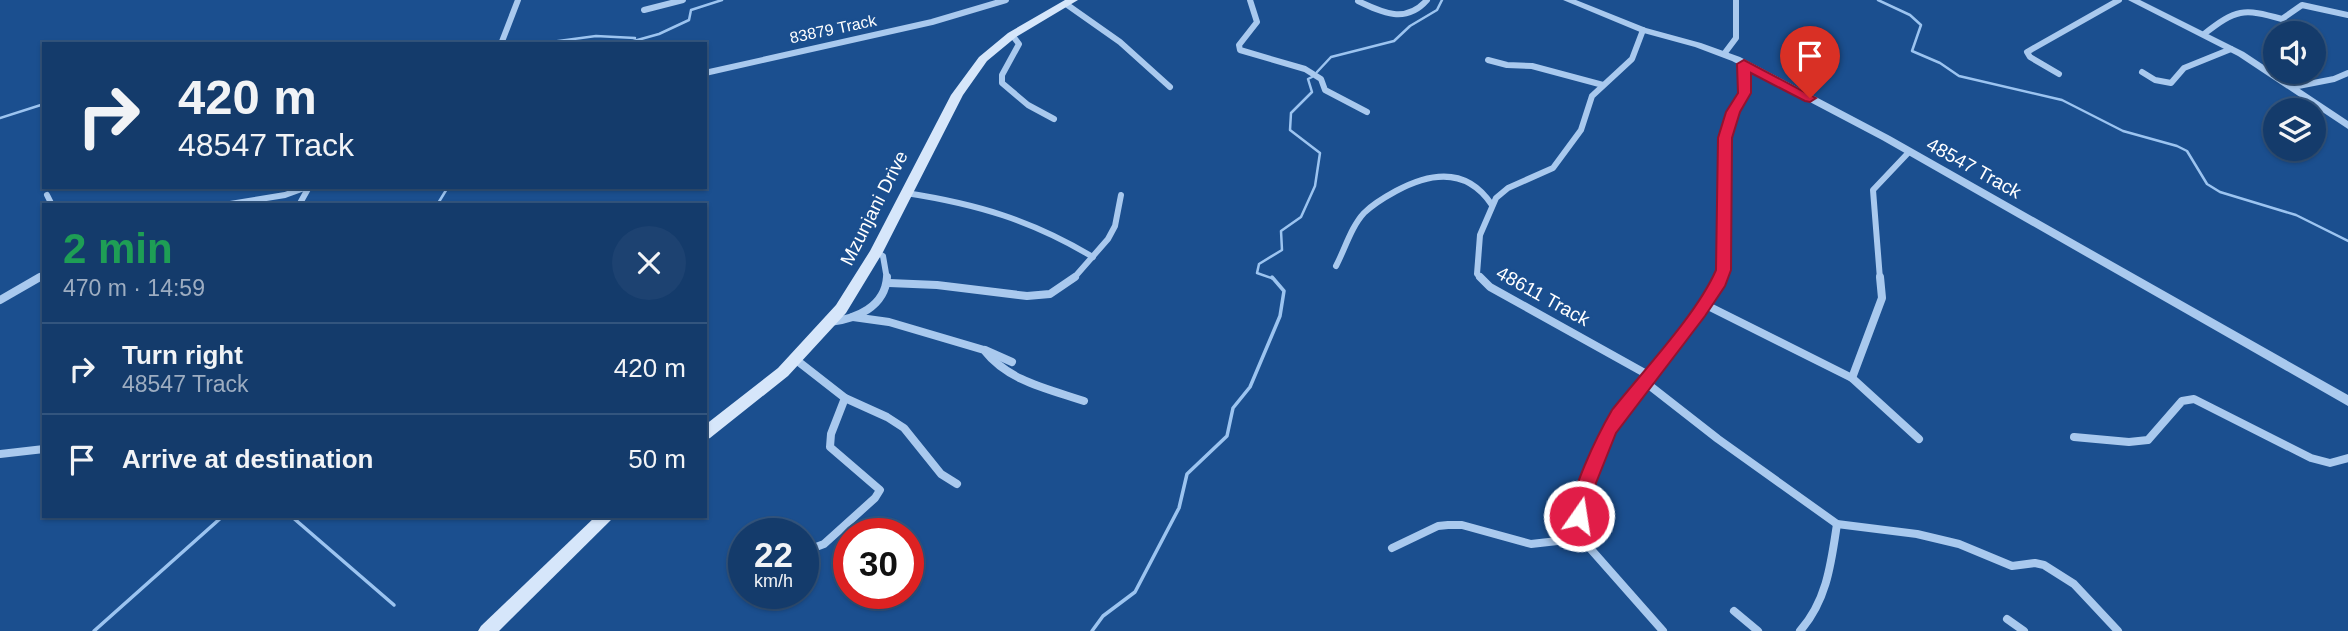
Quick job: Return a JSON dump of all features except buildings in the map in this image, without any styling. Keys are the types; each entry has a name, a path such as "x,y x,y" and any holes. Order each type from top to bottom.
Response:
{"main road":[{"name":"Mzunjani Drive","path":"707,432 783,372 830,322 857,285 966,81 983,59 1012,35 1069,2"},
{"path":"487,631 605,518"}],"street":[{"path":"502,42 518,0"},
{"path":"644,10 683,0"},
{"name":"83879 Track","path":"707,73 852,38 929,24 1006,0"},
{"path":"1250,0 1257,23 1239,45 1240,50 1306,69 1321,79 1325,90 1367,112"},
{"path":"1358,1 1403,17 1415,14 1427,0"},
{"name":"48547 Track","path":"1568,0 1643,30 1724,54 1744,64 1909,152 2348,401"},
{"path":"1724,54 1735,38 1735,0"},
{"path":"2059,74 2030,57 2027,52 2119,0"},
{"path":"2133,0 2231,49 2293,87 2348,126"},
{"path":"1069,2 1170,87"},
{"path":"2204,34 2227,16 2245,10 2282,19 2302,5 2348,15"},
{"path":"1336,266 1362,214 1398,191 1438,175 1465,182 1478,189 1492,205 1503,191 1553,168 1581,130 1588,103 1603,85 1632,59 1643,30"},
{"path":"1012,35 1019,44 1002,75 1002,83 1028,105 1054,119"},
{"path":"2142,72 2155,80 2171,83 2185,68 2231,49"},
{"path":"1488,60 1507,65 1532,66 1603,85"},
{"path":"1663,631 1606,568 1584,538 1579,516 1581,498 1598,454 1618,415 1717,286 1723,270 1725,138 1733,112 1744,93 1744,64"},
{"path":"2293,87 2334,79 2348,73"},
{"path":"1852,378 1882,298 1873,190 1909,152"},
{"path":"236,203 285,195 302,189"},
{"path":"906,193 1005,211 1063,238 1093,257"},
{"path":"47,195 50,203"},
{"path":"888,283 937,285 1040,297 1062,289 1093,257 1115,226 1116,209 1121,195"},
{"name":"48611 Track","path":"1492,205 1480,235 1476,263 1477,274 1481,279 1647,379"},
{"path":"830,322 853,317 870,309 879,299 888,283 886,262 883,256 876,252"},
{"path":"0,300 42,276"},
{"path":"1704,304 1852,378 1919,439"},
{"path":"853,317 889,322 984,349 1012,362"},
{"path":"984,349 991,362 1004,372 1084,401"},
{"path":"794,359 845,398 887,417 904,428 928,454 941,474 957,484"},
{"path":"1647,379 1718,439 1837,524 1917,534 1959,544 2012,566 2035,563 2044,565 2074,584 2118,631"},
{"path":"819,546 875,498 880,490 830,447 829,434 841,416 845,398"},
{"path":"2074,437 2090,435 2132,442 2148,440 2182,401 2189,398 2207,404 2311,458 2330,463 2348,458"},
{"path":"0,454 42,449"},
{"path":"1800,631 1810,622 1816,606 1827,590 1837,524"},
{"path":"1392,548 1438,526 1448,525 1462,525 1531,544 1584,538"},
{"path":"1734,611 1758,631"},
{"path":"2007,619 2024,631"}],"waterway":[{"path":"630,42 659,34 689,20 691,10 722,0"},
{"path":"1317,72 1331,57 1394,41 1410,26 1437,10 1442,0"},
{"path":"1878,0 1910,15 1921,25 1912,51 1940,63 1959,76 2062,100 2123,131 2177,146 2187,151 2207,184 2220,192 2296,215 2348,241"},
{"path":"551,42 596,36 635,38"},
{"path":"1274,279 1257,273 1259,264 1282,250 1281,231 1301,217 1315,186 1320,153 1290,130 1291,113 1312,92 1308,79 1312,77"},
{"path":"0,118 42,105"},
{"path":"438,203 447,189"},
{"path":"1092,631 1103,616 1135,592 1179,508 1187,474 1227,436 1233,408 1250,387 1280,316 1284,291 1274,279"},
{"path":"94,631 221,518"},
{"path":"293,518 394,605"}],"route":[{"path":"1579,516 1581,498 1608,431 1699,312 1717,286 1723,270 1725,138 1728,123 1744,93 1744,64 1810,98"}]}
